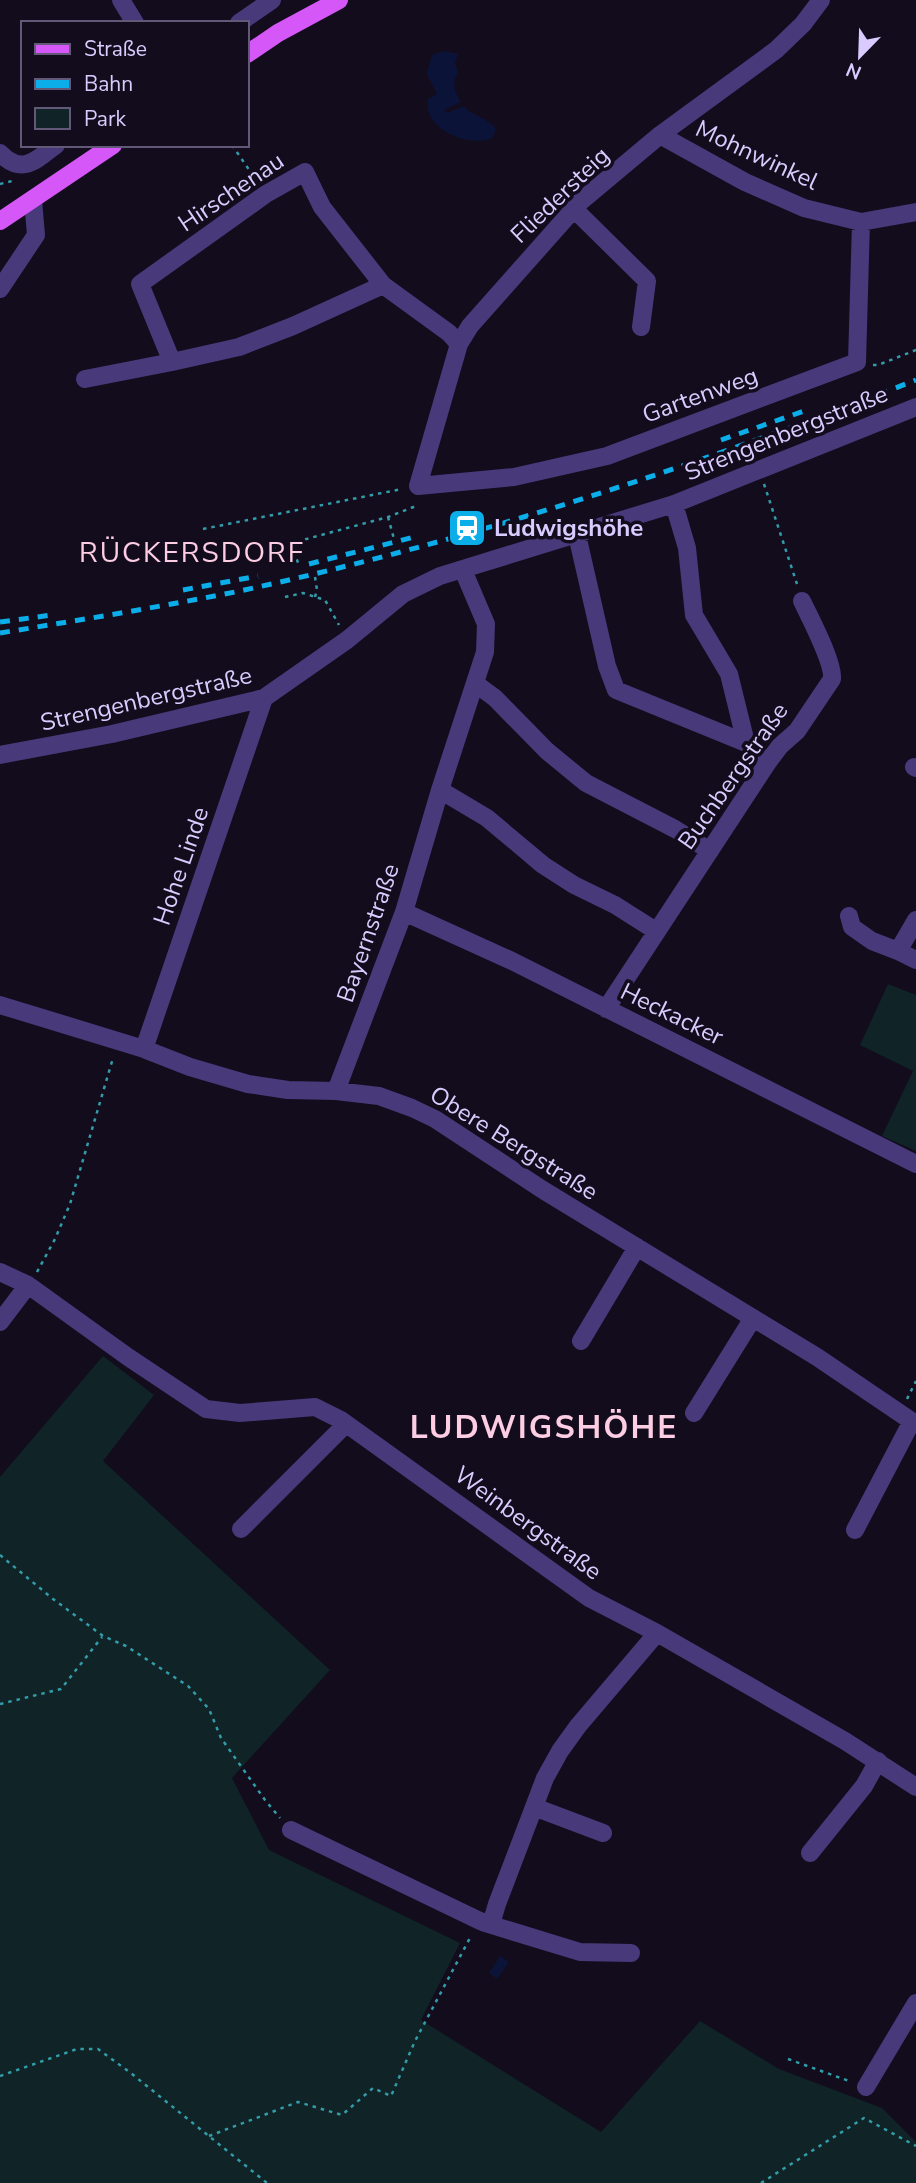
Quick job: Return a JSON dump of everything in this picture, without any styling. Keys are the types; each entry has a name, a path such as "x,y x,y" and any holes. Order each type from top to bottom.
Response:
{"main road":[{"path":"248,53 278,33 339,0"},
{"path":"0,221 110,147"}],"street":[{"path":"121,0 134,21"},
{"name":"Fliedersteig","path":"418,486 459,344 470,326 574,209 660,135 776,50 803,24 821,0"},
{"path":"241,21 265,2"},
{"name":"Mohnwinkel","path":"660,135 745,182 804,208 861,222 916,212"},
{"path":"10,165 23,166 33,163 53,147"},
{"name":"Hirschenau","path":"173,362 140,284 266,194 305,172 323,207 383,285 449,333 459,344"},
{"path":"0,289 36,235 33,200"},
{"path":"574,209 647,281 642,327"},
{"path":"858,362 861,222"},
{"path":"85,379 239,347 383,285"},
{"name":"Gartenweg","path":"418,486 514,477 607,456 858,362"},
{"name":"Strengenbergstraße","path":"0,755 112,734 264,698 347,640 403,594 440,576 674,504 916,407"},
{"name":"Strengenbergstraße","path":"674,504 687,548 694,615 729,674 746,743"},
{"path":"577,536 607,666 617,690 746,743 768,762"},
{"name":"Bayernstraße","path":"337,1091 404,912 485,652 486,624 463,570"},
{"name":"Buchbergstraße","path":"606,1009 768,762 780,746 797,731 832,679 829,662 802,601"},
{"path":"476,684 495,698 547,751 586,783 675,829 710,851"},
{"name":"Hohe Linde","path":"144,1049 264,698"},
{"path":"440,790 487,818 542,865 656,931"},
{"name":"Heckacker","path":"404,912 512,961 916,1164"},
{"path":"849,916 852,927 872,941 916,960"},
{"path":"898,951 916,920"},
{"name":"Obere Bergstraße","path":"0,1005 248,1084 288,1090 337,1091 379,1096 412,1108 435,1119 543,1190 817,1357 914,1423"},
{"path":"580,1341 637,1247"},
{"name":"Weinbergstraße","path":"0,1272 28,1285 206,1409 240,1413 315,1407 346,1424 589,1598 657,1633 878,1761 916,1787"},
{"path":"0,1322 28,1285"},
{"path":"694,1413 753,1318"},
{"path":"855,1530 914,1423"},
{"path":"241,1529 346,1424"},
{"path":"485,1921 545,1778 560,1751 657,1633"},
{"path":"810,1853 864,1786 878,1761"},
{"path":"534,1807 603,1833"},
{"path":"290,1830 485,1921 580,1952 631,1953"},
{"path":"866,2087 914,2013"}],"path":[{"path":"233,147 266,194"},
{"path":"0,184 10,165"},
{"path":"858,362 878,365 916,350"},
{"path":"758,470 802,601"},
{"path":"203,530 418,486"},
{"path":"269,556 273,548 388,517 416,506"},
{"path":"388,517 394,539"},
{"path":"292,543 298,564"},
{"path":"314,577 317,590 315,597"},
{"path":"285,597 303,593 325,600 347,640"},
{"path":"28,1285 55,1239 70,1204 116,1041"},
{"path":"0,1555 103,1636 126,1646 188,1686 209,1709 221,1738 251,1782 290,1830"},
{"path":"0,1704 61,1689 103,1636"},
{"path":"209,2136 298,2102 342,2115 373,2088 391,2096 415,2041 471,1937 485,1921"},
{"path":"0,2076 77,2049 98,2049 267,2183"},
{"path":"788,2059 866,2087"},
{"path":"761,2183 864,2118 916,2146"}],"green space":[{"path":"888,984 916,995 916,1151 882,1136 913,1071 860,1045"},
{"path":"103,1356 154,1395 103,1461 330,1670 232,1778 269,1850 460,1943 421,2020 601,2132 700,2021 779,2069 882,2108 916,2142 916,2183 0,2183 0,1477"}],"water":[{"path":"444,51 458,54 455,63 458,73 454,84 461,102 444,110 447,113 464,106 496,129 492,138 460,138 449,134 432,119 428,110 428,99 437,94 427,74 432,55"},
{"path":"500,1956 509,1962 497,1979 489,1973"}],"railway":[{"path":"0,633 240,591 412,549 582,499 666,471 916,380"},
{"path":"721,440 810,409"},
{"path":"309,564 418,536"},
{"path":"183,590 258,576"},
{"path":"0,622 52,615"}],"place":[{"name":"Ludwigshöhe","path":"467,528"}],"district":[{"name":"RÜCKERSDORF","path":"192,553"},
{"name":"LUDWIGSHÖHE","path":"544,1427"}]}
